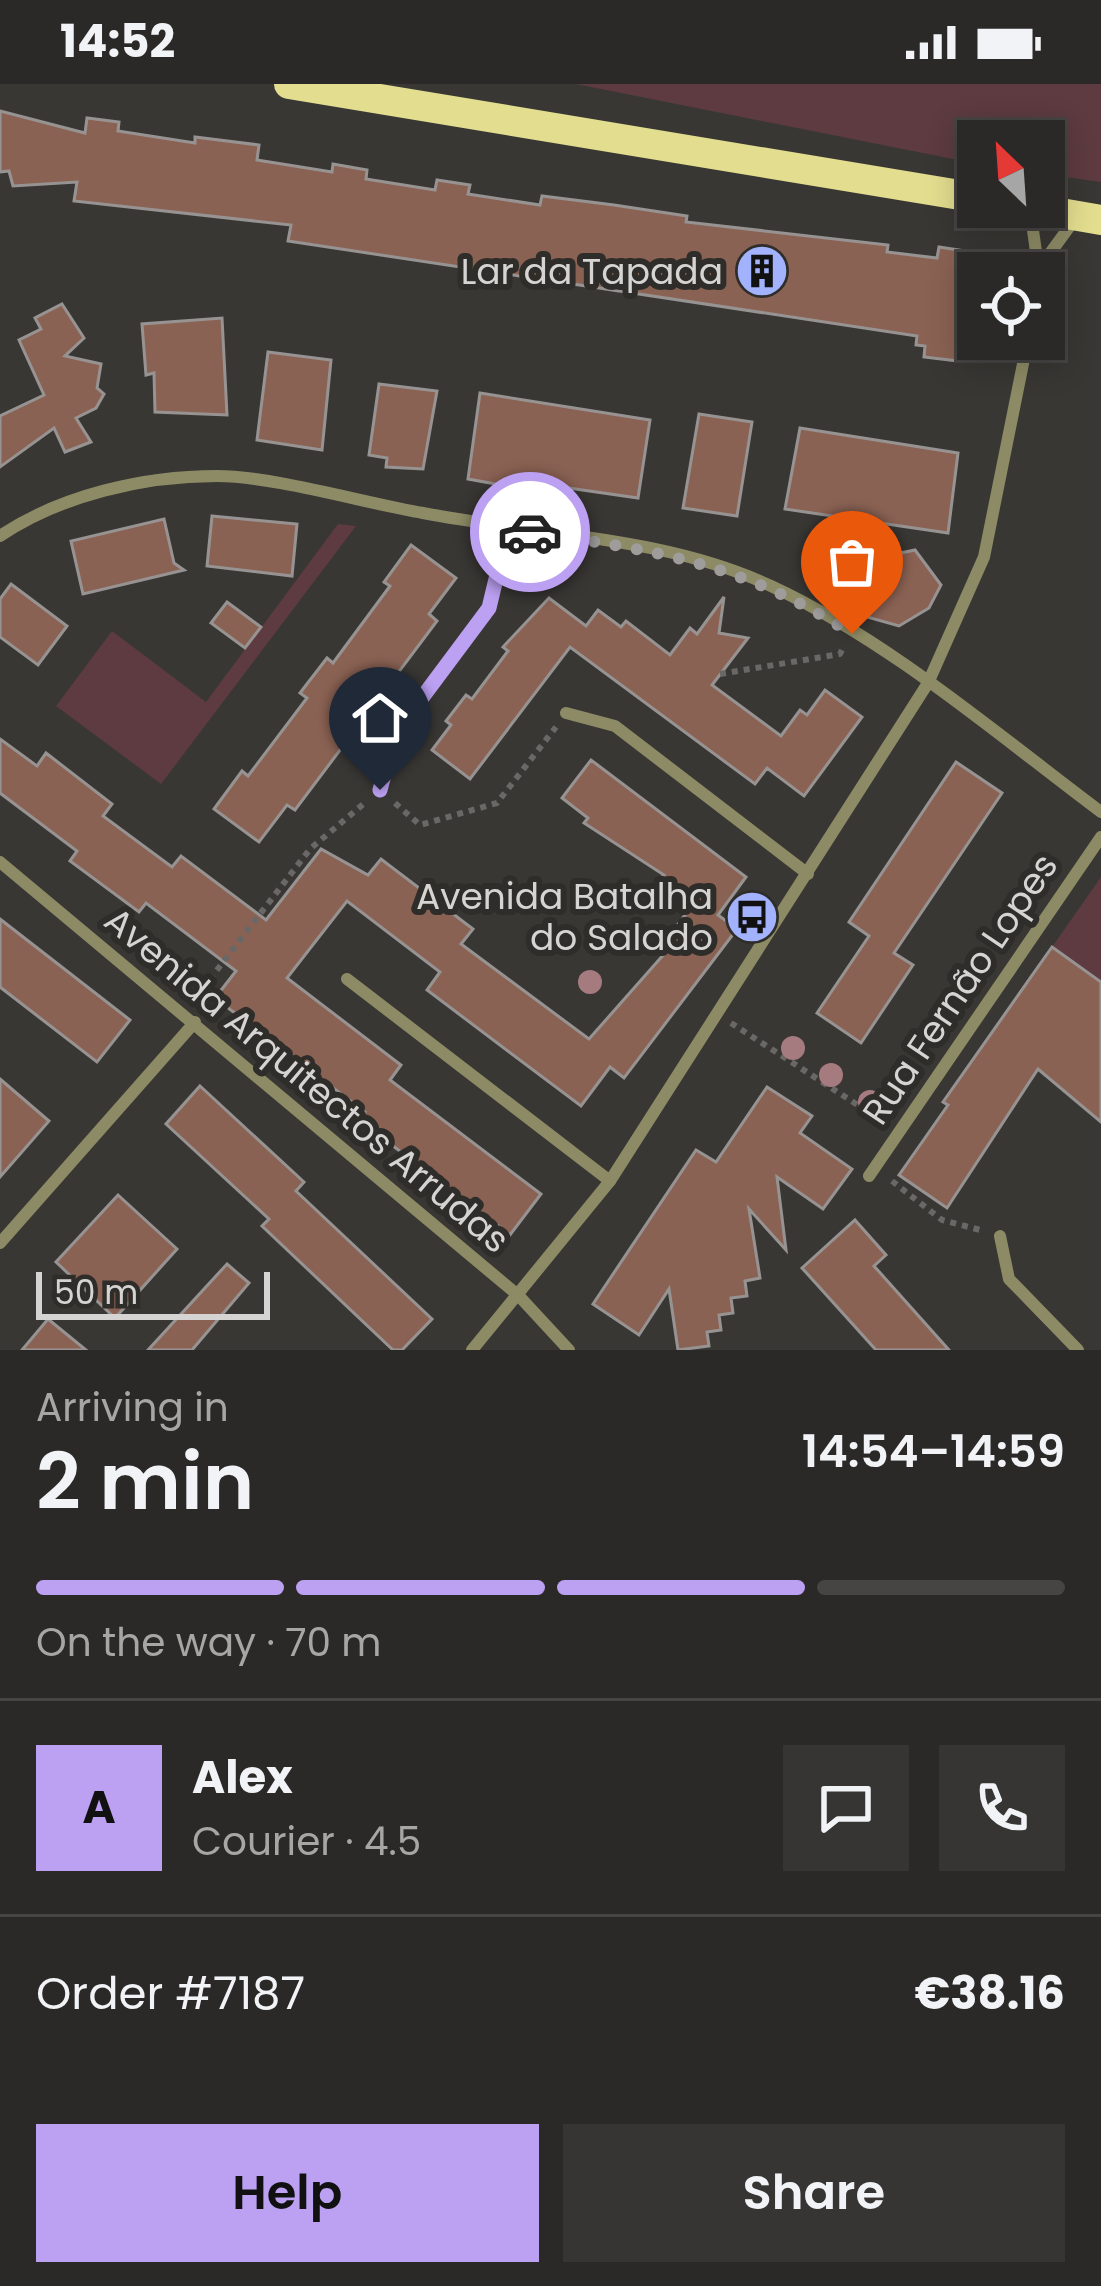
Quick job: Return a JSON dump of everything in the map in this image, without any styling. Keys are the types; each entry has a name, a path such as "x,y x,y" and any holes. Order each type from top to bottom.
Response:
{"main road":[{"path":"289,84 957,195"}],"street":[{"path":"1057,252 1089,218"},
{"path":"472,1350 610,1181 928,682 984,557 1024,360"},
{"path":"0,536 106,488 219,476 508,529 663,551 739,572 797,598 928,682 1101,812"},
{"path":"380,790 395,734 489,608 508,529"},
{"path":"566,713 600,717 615,726 808,874"},
{"name":"Rua Fernão Lopes","path":"872,1172 1101,837"},
{"name":"Avenida Arquitectos Arrudas","path":"0,862 519,1297 569,1350"},
{"path":"347,979 610,1181"},
{"path":"0,1243 195,1022"},
{"path":"1000,1236 1009,1279 1078,1350"}],"path":[{"path":"721,674 840,654 844,646"},
{"path":"195,1022 207,983 310,848 380,790 421,825 497,803 566,713"},
{"path":"718,1014 899,1132"},
{"path":"872,1172 942,1220 1000,1236"}],"shaded area":[{"path":"576,84 1101,84 1101,182 1065,177 1065,120 957,120 957,160"},
{"path":"338,524 356,526 161,784 56,706 112,631 206,702"},
{"path":"1101,877 1101,981 1100,981 1052,947"}],"building":[{"path":"0,111 85,133 87,118 119,122 118,131 195,143 195,137 259,145 257,160 332,172 333,164 367,170 366,179 435,190 437,180 470,185 468,194 540,205 542,196 614,205 687,216 686,222 888,245 887,252 937,258 939,247 972,252 957,252 958,361 924,357 925,346 916,345 917,336 288,241 291,225 74,201 77,182 13,186 9,171 0,172"},
{"path":"62,304 84,338 65,356 101,364 97,388 104,394 96,408 76,418 91,442 65,452 54,428 0,467 0,416 44,395 19,340 41,329 35,318"},
{"path":"222,318 227,415 155,412 154,373 146,375 142,324"},
{"path":"268,352 331,360 322,450 257,440"},
{"path":"379,384 437,391 423,469 386,467 387,458 369,455"},
{"path":"480,393 650,420 638,498 513,480 512,487 468,479"},
{"path":"699,414 752,422 737,516 683,508"},
{"path":"800,428 958,453 948,533 785,509"},
{"path":"212,516 297,524 292,576 207,566"},
{"path":"164,519 174,563 184,570 83,594 71,541"},
{"path":"411,545 456,578 429,614 437,621 295,810 287,805 259,842 214,809 242,771 248,776 307,698 300,693 327,658 333,663 390,586 384,582"},
{"path":"915,550 941,585 929,608 899,626 853,613 849,604 836,603 823,583 843,565"},
{"path":"11,584 67,626 38,665 0,637 0,599"},
{"path":"724,597 719,633 748,638 712,685 781,736 800,710 807,715 825,690 862,717 804,796 767,768 755,784 570,647 470,779 432,750 466,695 472,699 508,651 503,647 549,598 586,626 598,610 621,627 626,621 670,655 690,628 697,634"},
{"path":"227,602 261,627 245,648 211,623"},
{"path":"0,739 37,766 46,753 112,804 103,816 172,867 181,856 266,920 321,849 368,875 381,859 473,929 461,944 589,1039 665,953 659,949 692,906 659,881 664,875 584,823 588,818 562,798 591,760 746,877 718,915 737,929 624,1078 610,1067 581,1106 427,990 440,972 347,901 287,978 401,1065 390,1080 541,1194 510,1235 359,1120 365,1112 215,998 236,971 146,903 139,912 70,861 77,851 0,793"},
{"path":"956,762 1002,793 894,953 913,965 861,1043 817,1013 869,936 849,922"},
{"path":"0,919 130,1020 97,1062 0,987"},
{"path":"1052,947 1101,982 1101,1122 1038,1069 947,1208 899,1175 948,1105 943,1102"},
{"path":"0,1079 49,1121 0,1177"},
{"path":"200,1086 304,1182 296,1191 432,1319 402,1350 393,1350 262,1226 269,1219 166,1124"},
{"path":"767,1087 812,1116 800,1133 852,1169 823,1209 777,1177 786,1250 749,1209 760,1278 745,1281 747,1296 731,1298 733,1313 719,1315 721,1330 707,1332 709,1346 678,1350 669,1289 639,1335 593,1304 696,1150 716,1162"},
{"path":"118,1195 177,1249 115,1318 56,1262"},
{"path":"855,1220 886,1255 874,1266 949,1350 876,1350 802,1268"},
{"path":"227,1264 249,1283 192,1350 148,1350"},
{"path":"48,1319 86,1350 22,1350"}],"way so far":[{"path":"530,532 663,551 739,572 797,598 852,634"}],"place":[{"name":"Lar da Tapada","path":"762,271"},
{"name":"Avenida Batalha do Salado","path":"752,917"}],"route":[{"path":"380,790 395,734 489,608 505,558 508,529 530,532"}]}
